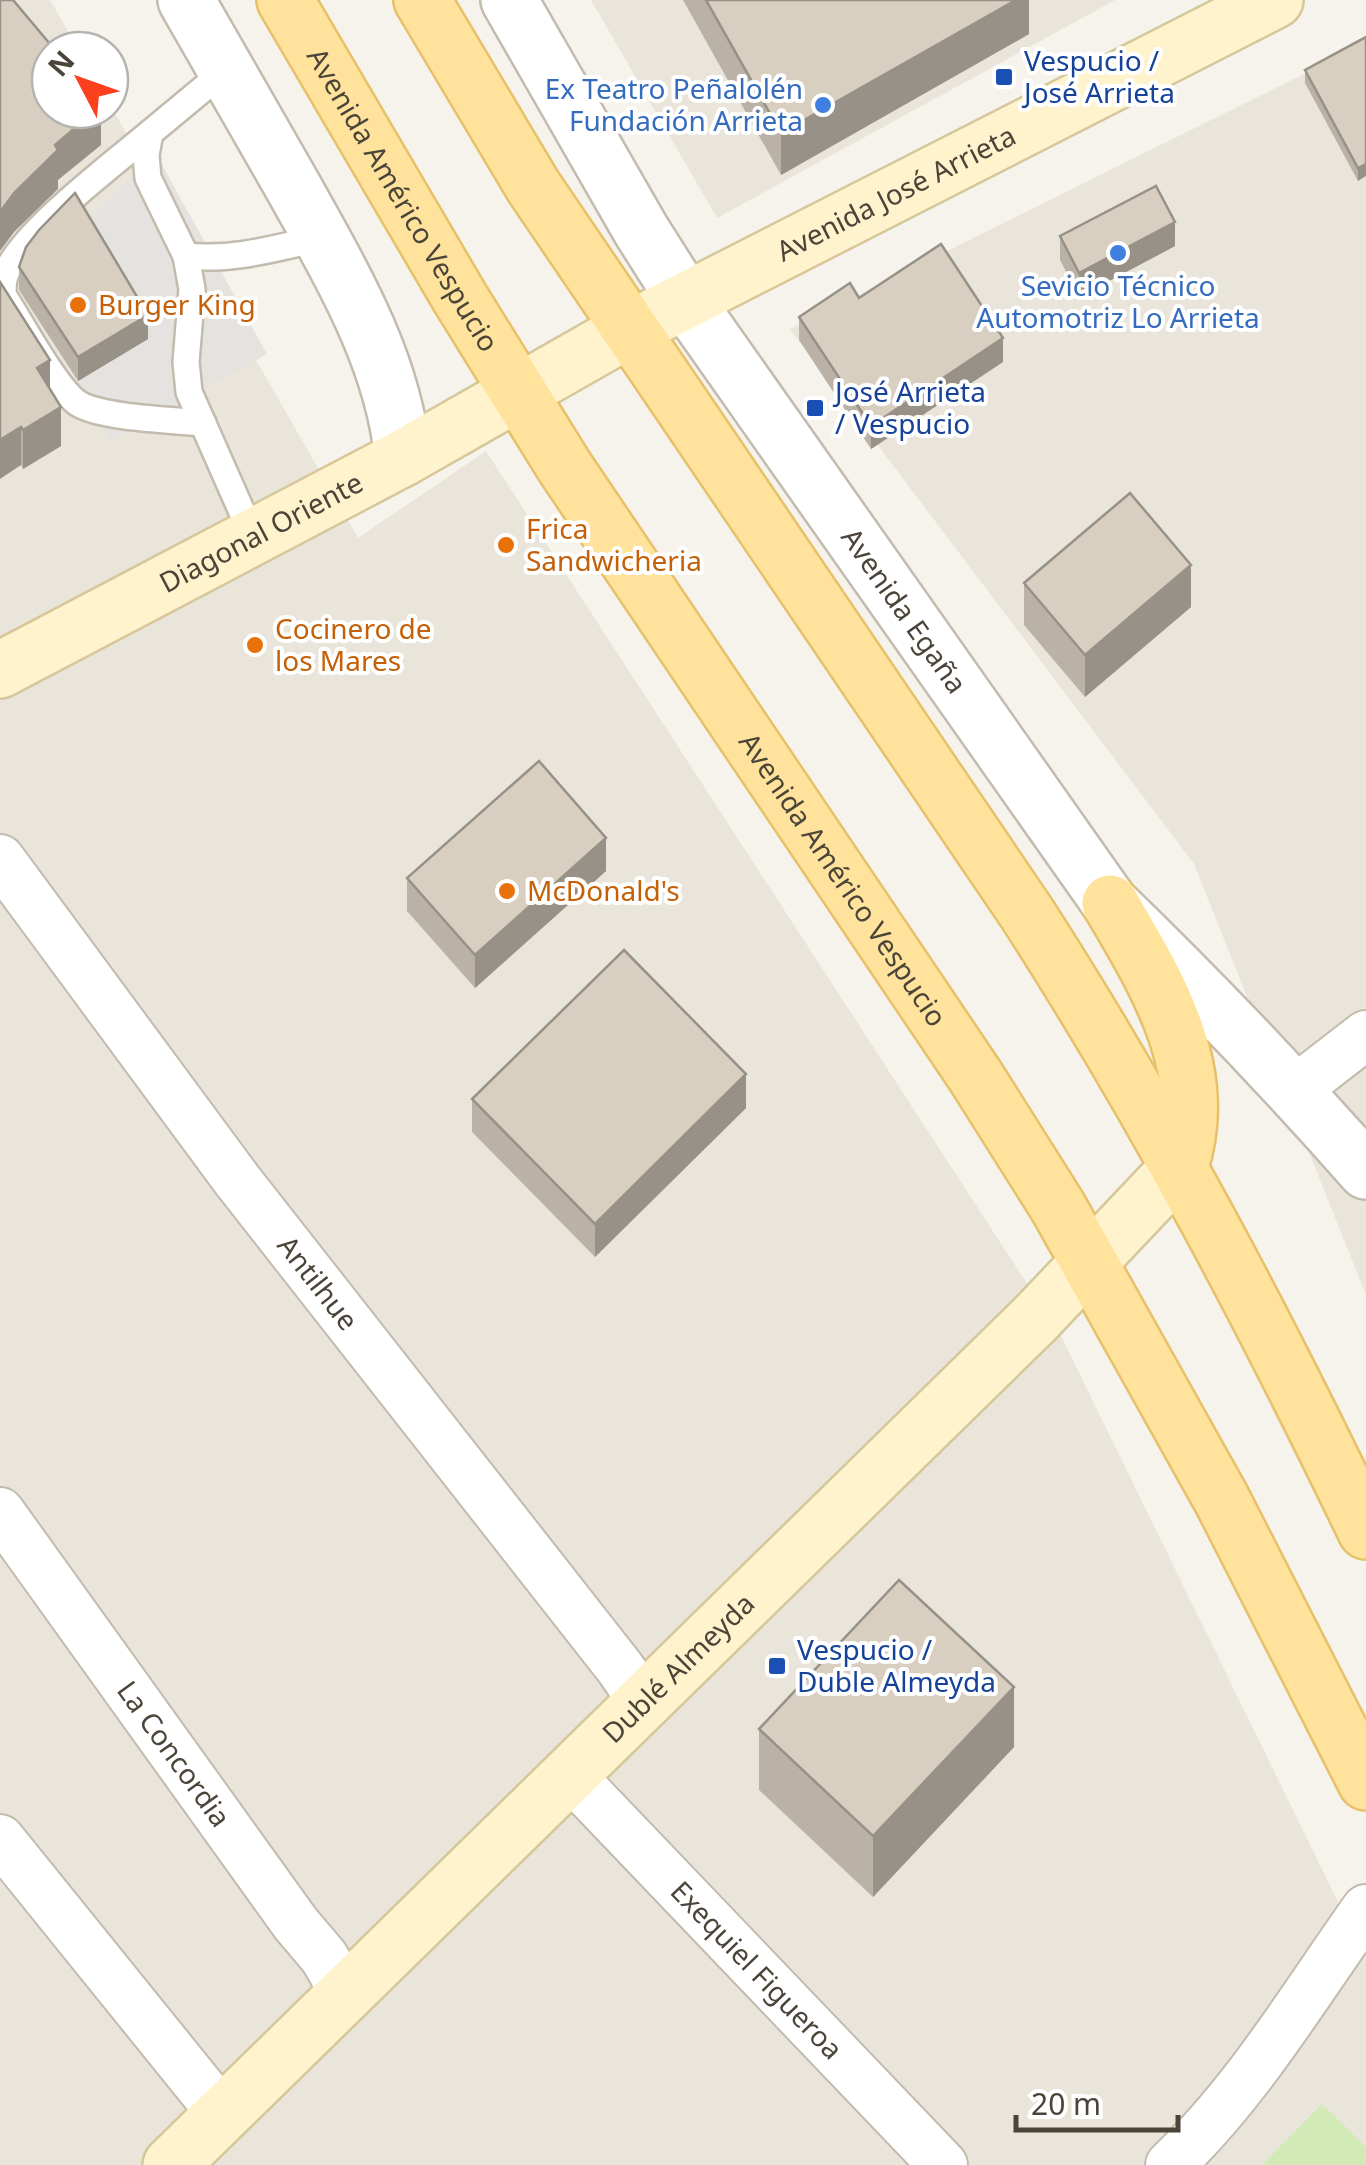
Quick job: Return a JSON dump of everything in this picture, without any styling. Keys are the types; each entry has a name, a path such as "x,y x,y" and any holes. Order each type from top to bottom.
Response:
{"main road":[{"name":"Avenida Américo Vespucio","path":"285,0 518,392 976,1078 1090,1263 1222,1500 1366,1782"},
{"path":"422,0 533,186 628,330 1028,915 1094,1018 1226,1250 1366,1531"},
{"name":"Avenida José Arrieta","path":"518,392 628,330 1274,0"},
{"name":"Diagonal Oriente","path":"0,670 254,539 518,392"},
{"path":"1110,903 1159,991 1182,1052 1192,1105 1189,1139 1180,1166"},
{"name":"Dublé Almeyda","path":"172,2165 1090,1263 1180,1166"}],"street":[{"path":"186,0 321,238 381,358 393,394 403,458"},
{"name":"Avenida Egaña","path":"509,0 686,301 1110,903 1295,1090 1366,1172"},
{"name":"Antilhue","path":"0,860 237,1180 644,1703"},
{"path":"1295,1090 1366,1035"},
{"name":"La Concordia","path":"0,1512 296,1924 324,1957 346,1995"},
{"name":"Exequiel Figueroa","path":"570,1776 943,2165"},
{"path":"0,1839 223,2115"},
{"path":"1170,2165 1224,2107 1366,1910"}],"lane":[{"path":"203,423 108,412 79,404 64,390 3,295 4,278 13,260 42,228 227,69"},
{"path":"150,134 148,178 186,256 192,289 186,362 188,392 254,539"},
{"path":"186,256 216,259 321,238"}],"shaded area":[{"path":"0,0 50,0 67,30 30,30 30,130 124,130 358,538 486,451 1061,1336 1366,1959 1366,2165 0,2165"},
{"path":"591,0 1115,0 717,218"},
{"path":"1366,43 1366,1295 1194,864 790,329"},
{"path":"156,154 267,354 110,442 75,383 148,339 81,227"}],"green space":[{"path":"1322,2104 1366,2147 1366,2165 1262,2165"}],"building":[{"path":"0,0 13,0 38,30 30,30 30,130 73,130 55,145 58,150 0,212"},
{"name":"Ex Teatro Peñalolén Fundación Arrieta","path":"706,0 1016,0 781,133"},
{"path":"1366,37 1366,164 1358,168 1305,70"},
{"path":"1156,186 1175,222 1079,273 1060,236"},
{"name":"Burger King","path":"75,193 148,315 78,357 19,267 26,247"},
{"path":"941,244 1003,338 871,426 799,317 850,283 859,298"},
{"path":"0,282 50,360 37,368 61,407 0,440"},
{"path":"1130,493 1191,565 1085,655 1024,583"},
{"name":"McDonald's","path":"539,761 606,838 475,955 407,878"},
{"path":"624,950 746,1074 595,1224 472,1099"},
{"path":"899,1580 1014,1687 873,1836 759,1729"}],"place":[{"name":"Vespucio / José Arrieta","path":"1004,77"},
{"name":"Ex Teatro Peñalolén Fundación Arrieta","path":"823,105"},
{"name":"Sevicio Técnico Automotriz Lo Arrieta","path":"1118,253"},
{"name":"Burger King","path":"78,305"},
{"name":"José Arrieta / Vespucio","path":"815,408"},
{"name":"Frica Sandwicheria","path":"506,545"},
{"name":"Cocinero de los Mares","path":"255,645"},
{"name":"McDonald's","path":"507,891"},
{"name":"Vespucio / Duble Almeyda","path":"777,1666"}]}
